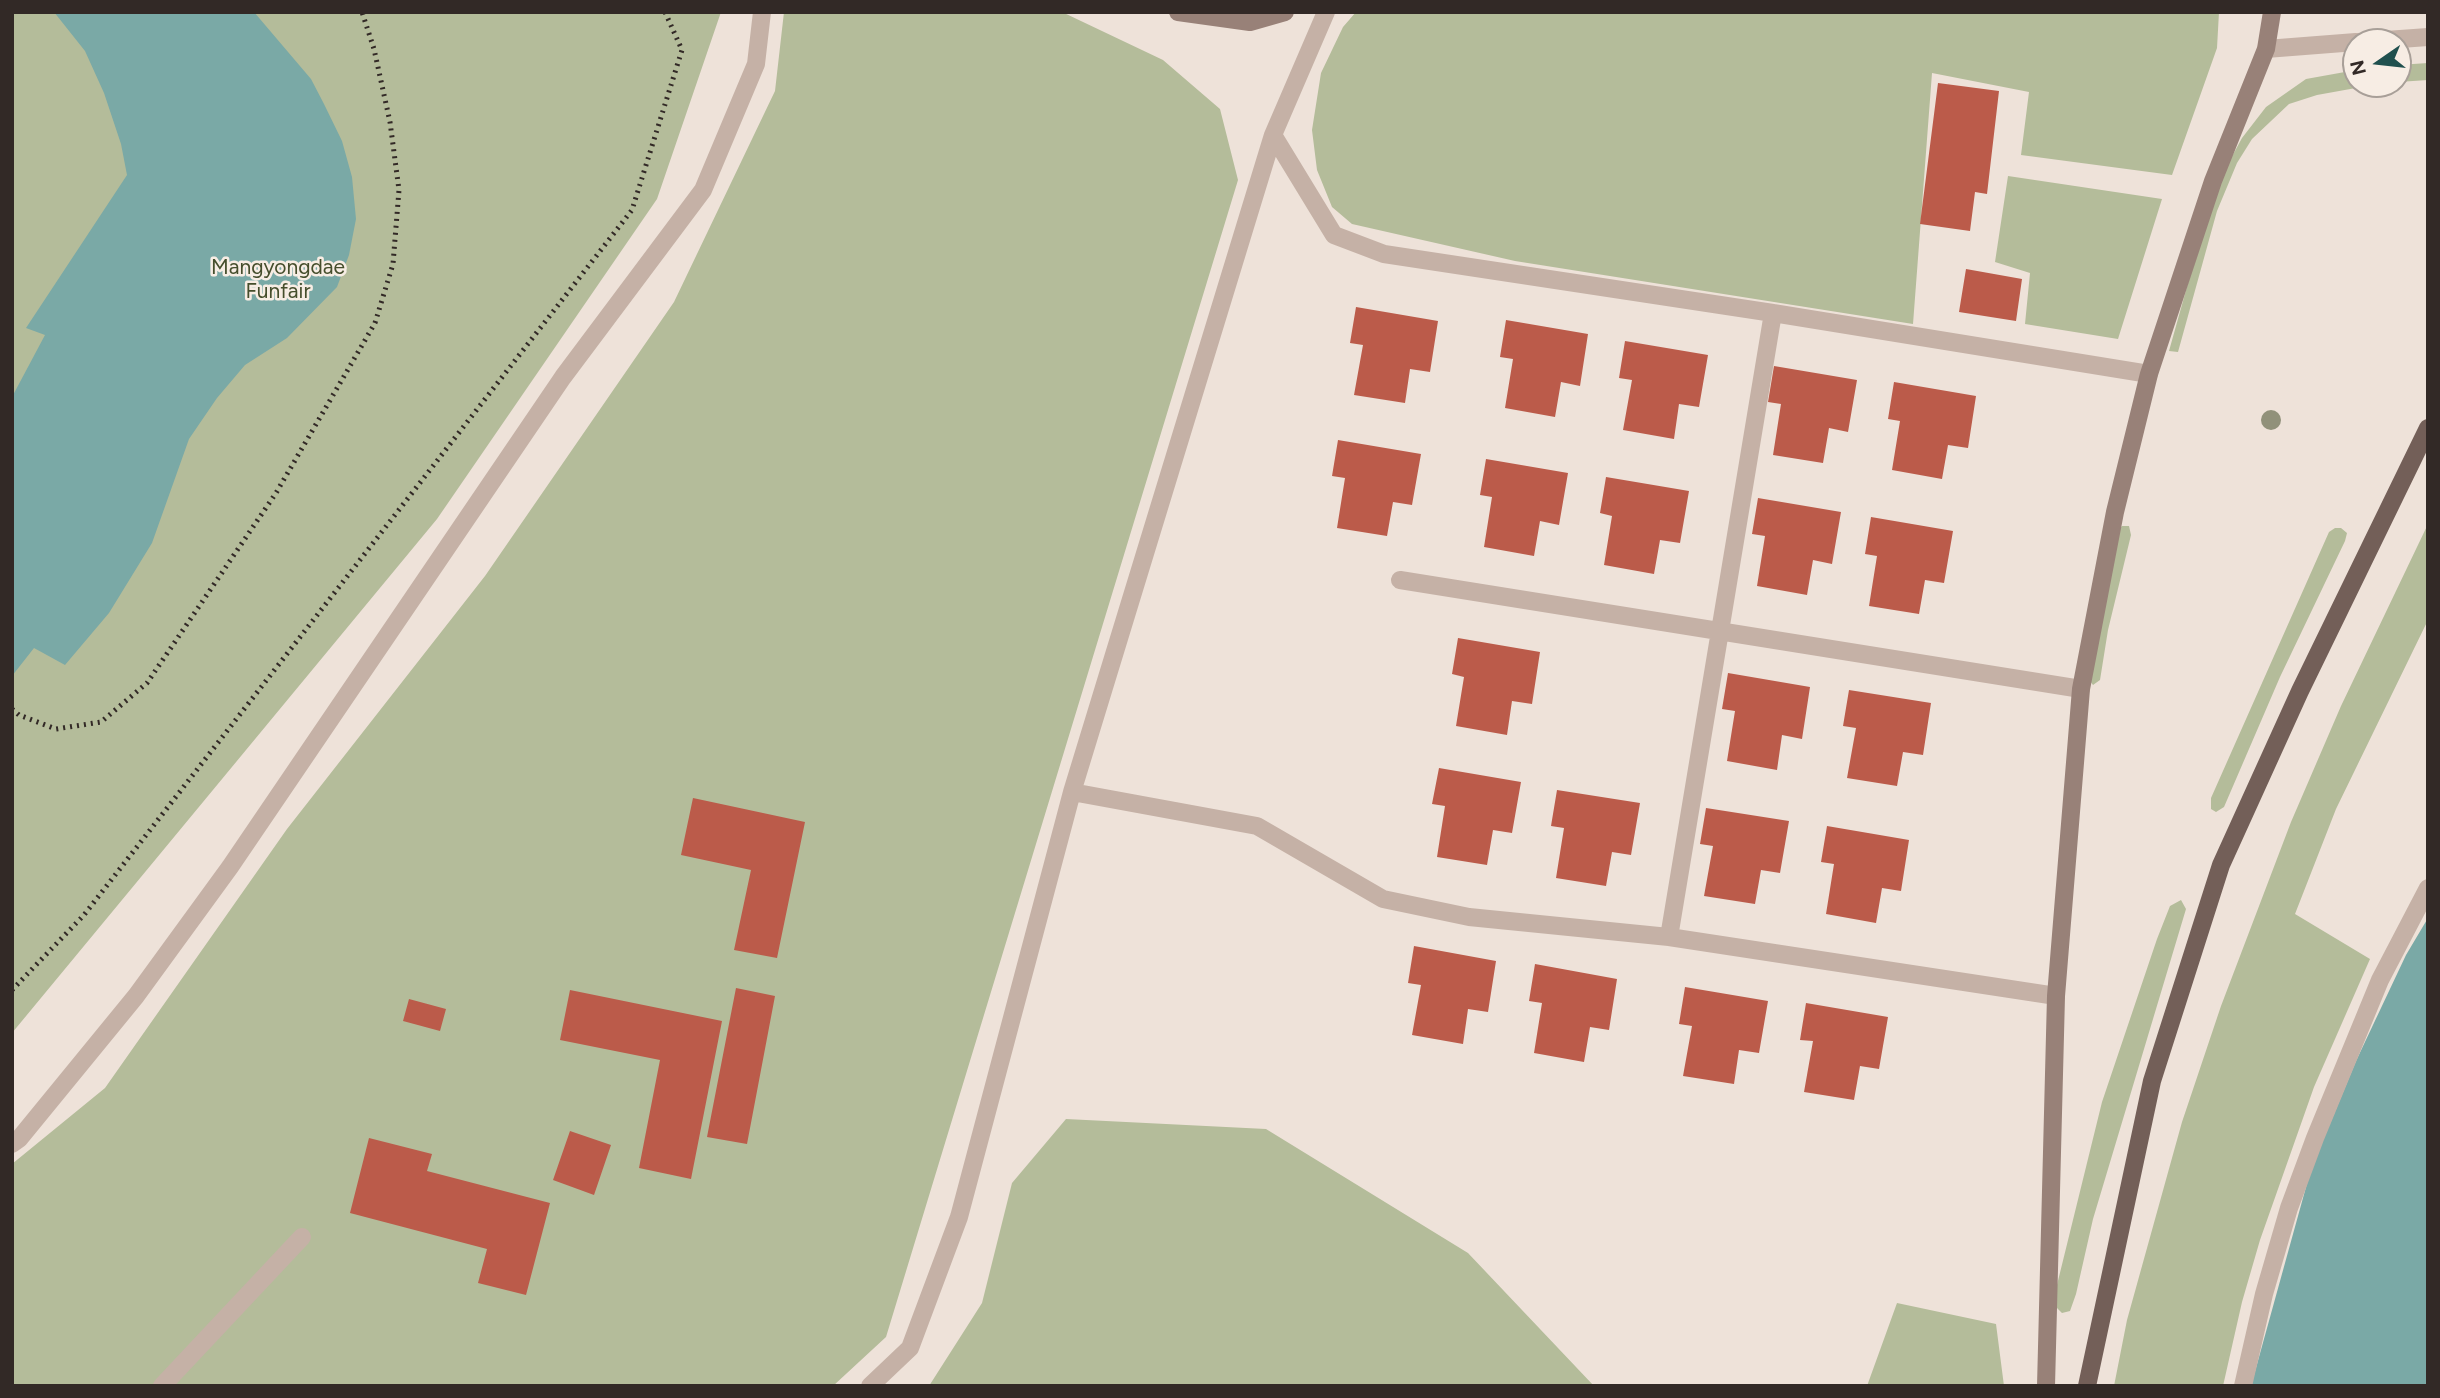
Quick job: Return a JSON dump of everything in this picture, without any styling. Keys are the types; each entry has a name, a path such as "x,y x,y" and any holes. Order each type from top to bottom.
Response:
{"main road":[{"path":"1178,12 1250,22 1284,12"},
{"path":"2046,1386 2056,996 2081,690 2115,512 2149,374 2213,181 2266,49 2272,12"},
{"path":"2087,1386 2152,1081 2221,865 2300,691 2428,428"}],"street":[{"path":"12,1144 19,1139 136,996 230,867 563,377 704,190 756,64 762,12"},
{"path":"875,1383 910,1348 959,1217 1072,792 1273,135 1326,12"},
{"path":"2266,49 2342,43"},
{"path":"1273,135 1334,235 1384,254 2149,374"},
{"path":"1669,936 1773,313"},
{"path":"1400,580 2081,690"},
{"path":"1072,792 1256,825 1383,899 1469,917 1669,936 2056,996"},
{"path":"2243,1386 2267,1282 2310,1150 2380,980 2428,888"},
{"path":"162,1386 302,1237"}],"green space":[{"name":"Mangyongdae Funfair","path":"12,12 721,12 657,199 437,519 12,1033"},
{"path":"784,12 1062,12 1163,60 1220,109 1238,180 886,1337 833,1386 12,1386 12,1164 105,1088 287,829 485,576 674,302 775,91"},
{"path":"1356,12 2219,12 2217,48 2172,175 2021,155 2029,92 1932,73 1913,324 1515,261 1352,224 1332,207 1317,170 1312,130 1321,73 1343,27"},
{"path":"2428,63 2428,80 2412,81 2412,64"},
{"path":"2342,73 2342,90 2289,104 2252,139 2237,163 2217,211 2178,352 2169,351 2223,173 2242,138 2266,107 2306,79"},
{"path":"2008,176 2162,199 2118,339 2025,324 2030,273 1995,262"},
{"path":"2428,524 2428,620 2336,809 2295,914 2370,959 2314,1087 2260,1240 2242,1302 2223,1386 2114,1386 2127,1320 2182,1122 2221,1006 2291,822 2341,706"},
{"path":"2122,526 2129,526 2131,535 2108,630 2100,680 2093,685 2090,681 2116,532"},
{"path":"2341,528 2347,533 2345,541 2280,677 2224,807 2216,812 2211,809 2211,798 2329,532"},
{"path":"2181,900 2186,909 2093,1219 2076,1294 2070,1311 2062,1313 2057,1308 2055,1293 2102,1102 2157,939 2170,906"},
{"path":"1066,1119 1266,1129 1468,1253 1594,1386 929,1386 982,1303 1012,1183"},
{"path":"1897,1303 1996,1324 2004,1386 1867,1386"}],"water":[{"path":"54,12 254,12 311,79 324,104 342,141 352,177 356,219 349,255 337,287 287,338 245,365 217,398 189,439 152,543 109,613 65,665 34,648 12,676 12,397 45,335 26,328 127,175 121,144 104,93 85,51"},
{"path":"2428,918 2428,1386 2251,1386 2311,1169 2356,1061 2406,955"}],"building":[{"path":"1938,83 1999,91 1987,194 1975,192 1970,231 1920,224"},
{"path":"1966,269 2022,279 2016,321 1959,312"},
{"path":"1356,307 1438,321 1430,372 1410,369 1405,403 1354,395 1363,345 1350,343"},
{"path":"1506,320 1588,334 1580,386 1561,382 1555,417 1505,408 1513,359 1500,357"},
{"path":"1625,341 1708,355 1699,407 1679,404 1674,439 1623,430 1632,380 1619,378"},
{"path":"1774,366 1857,380 1848,432 1829,428 1823,463 1773,455 1781,404 1768,402"},
{"path":"1894,382 1976,396 1968,448 1948,445 1942,479 1892,470 1900,421 1888,419"},
{"path":"1338,440 1421,454 1412,505 1393,502 1387,536 1337,528 1345,478 1332,476"},
{"path":"1486,459 1568,473 1559,525 1540,521 1534,556 1484,547 1492,497 1480,495"},
{"path":"1606,477 1689,491 1680,543 1660,540 1654,574 1604,565 1612,516 1600,513"},
{"path":"1758,498 1841,512 1832,564 1813,560 1807,595 1757,586 1765,536 1752,534"},
{"path":"1871,517 1953,531 1944,583 1925,580 1919,614 1869,606 1877,556 1865,554"},
{"path":"1458,638 1540,652 1532,704 1512,701 1507,735 1456,726 1464,677 1452,674"},
{"path":"1728,673 1810,687 1802,739 1782,735 1777,770 1727,761 1735,711 1722,709"},
{"path":"1849,690 1931,703 1923,755 1903,752 1897,786 1847,778 1856,728 1843,726"},
{"path":"1439,768 1521,782 1512,833 1493,830 1487,865 1437,857 1445,806 1432,804"},
{"path":"1557,790 1640,803 1631,855 1612,852 1606,886 1556,878 1564,828 1551,826"},
{"path":"693,798 805,822 777,958 734,950 751,870 681,855"},
{"path":"1706,808 1789,821 1780,873 1761,870 1755,904 1704,896 1713,846 1700,844"},
{"path":"1827,826 1909,840 1901,891 1882,888 1876,923 1826,914 1834,864 1821,862"},
{"path":"1414,946 1496,961 1488,1012 1468,1009 1463,1044 1412,1035 1421,985 1408,983"},
{"path":"1535,964 1617,979 1609,1030 1590,1027 1584,1062 1534,1053 1542,1003 1529,1001"},
{"path":"1685,987 1768,1001 1759,1053 1739,1050 1734,1084 1683,1076 1692,1026 1679,1024"},
{"path":"736,988 775,996 747,1144 707,1137"},
{"path":"570,990 722,1021 691,1179 639,1168 660,1060 560,1040"},
{"path":"409,999 446,1009 440,1031 403,1021"},
{"path":"1806,1003 1888,1017 1879,1069 1860,1066 1854,1100 1804,1092 1813,1041 1800,1040"},
{"path":"570,1131 611,1145 594,1195 553,1180"},
{"path":"369,1138 432,1154 427,1171 550,1203 526,1295 478,1283 487,1249 350,1213"}],"railway":[{"path":"12,709 19,715 56,729 101,722 147,683 276,493 375,323 393,264 399,190 390,122 374,49 362,12"},
{"path":"12,990 84,915 632,210 682,50 665,12"}]}
